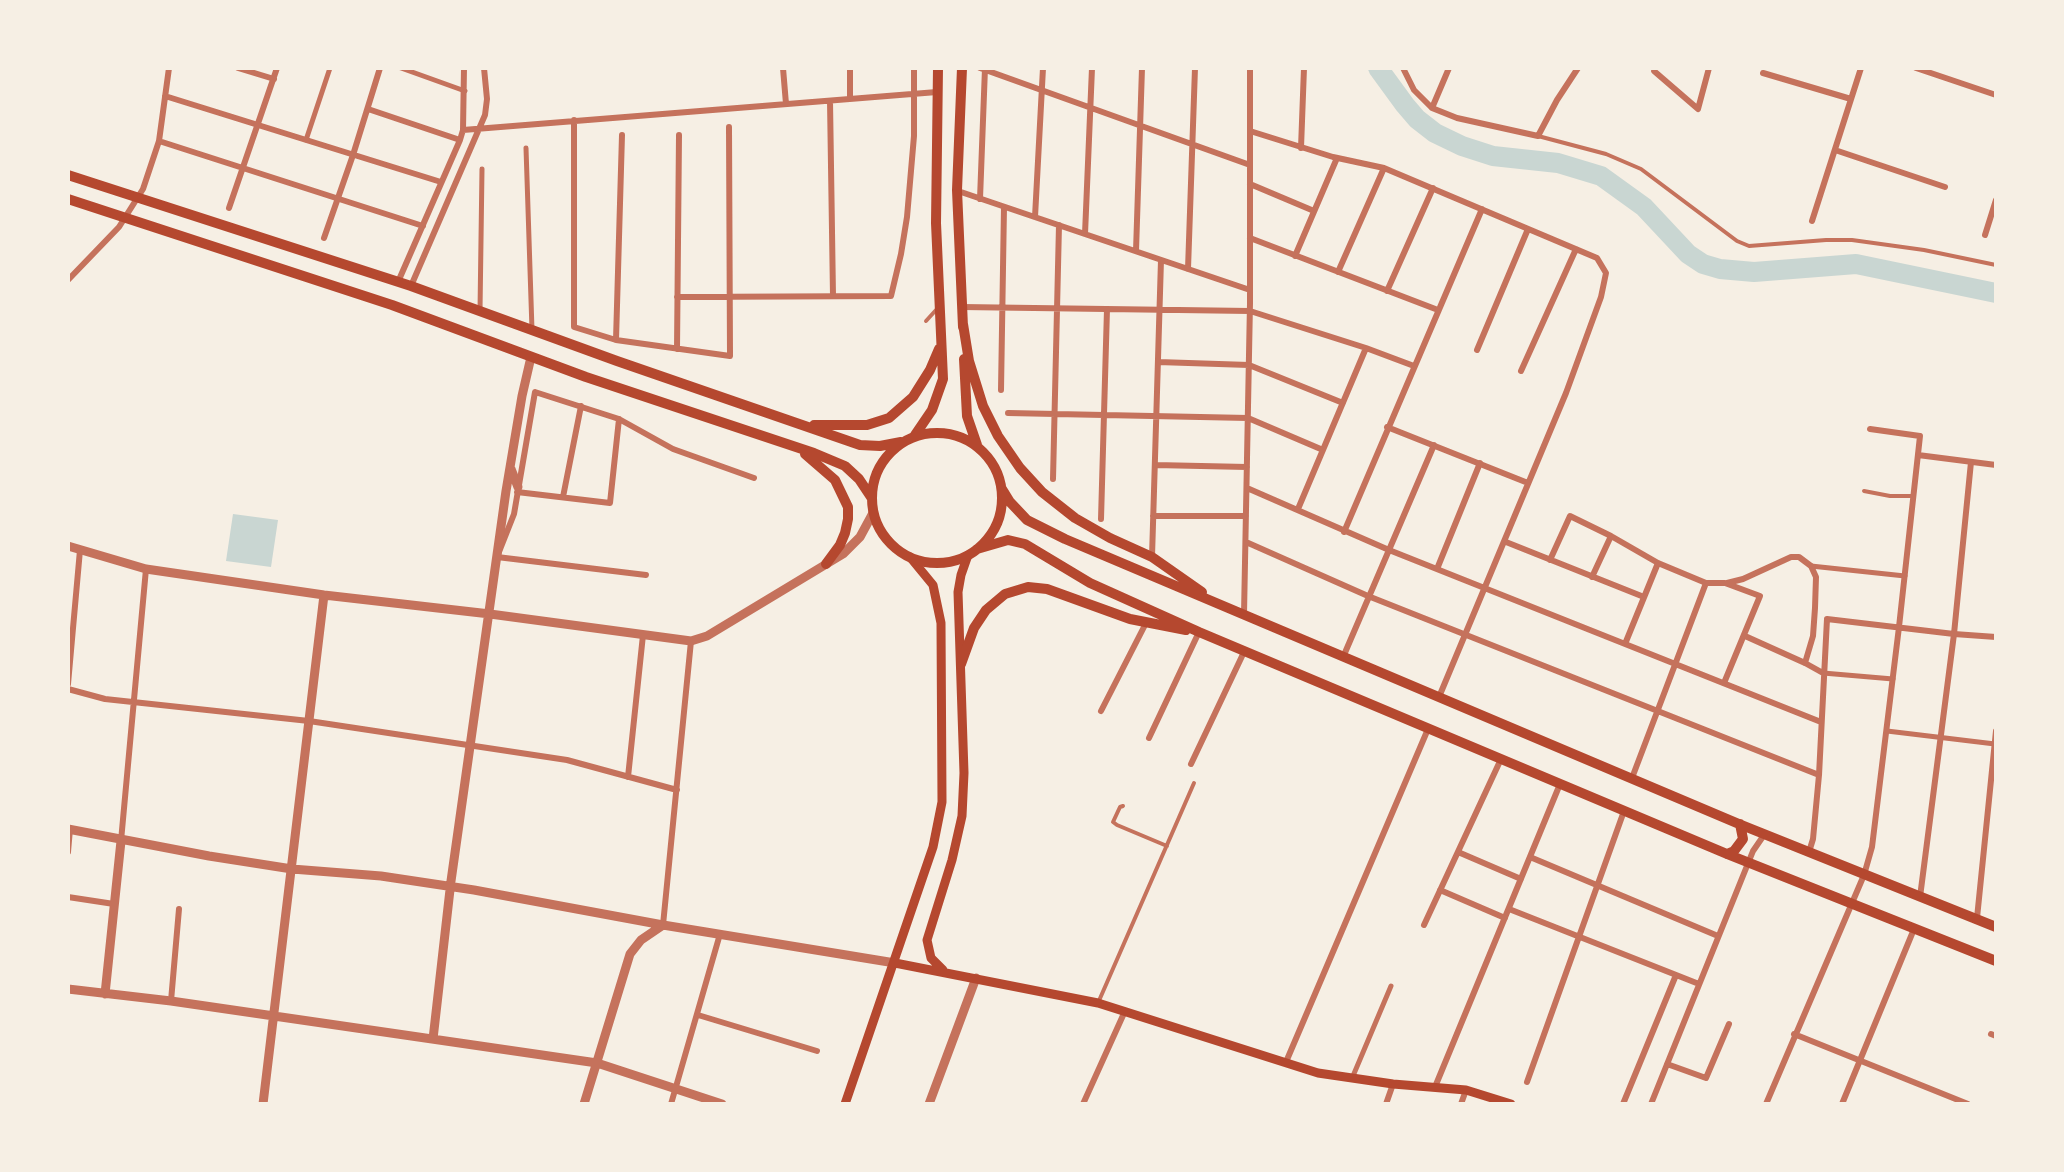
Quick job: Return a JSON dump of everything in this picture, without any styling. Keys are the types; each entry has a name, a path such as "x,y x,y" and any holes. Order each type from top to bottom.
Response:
{"main road":[{"path":"914,436 942,387 936,223 938,68"},
{"path":"962,68 957,190 967,416 978,446"},
{"path":"68,175 411,286 860,444 902,442"},
{"path":"68,198 392,304 531,357 845,466 871,498"},
{"path":"963,324 983,406 1020,468 1075,518 1152,557 1219,604"},
{"path":"800,424 849,427 888,418 913,397 942,344"},
{"path":"845,1104 895,963 940,818 943,787 939,608 932,585 910,558 886,539 873,513 871,498 879,466 892,450 914,436 936,432 978,446 994,465 1002,489 1019,513 1038,526 1740,824 1996,927"},
{"path":"796,448 835,480 848,507 845,533 826,564"},
{"path":"947,972 932,960 927,940 962,816 958,592 961,575 973,552 998,521 1002,489"},
{"path":"910,558 942,563 1008,540 1025,544 1090,583 1244,651 1726,854 1996,961"},
{"path":"961,664 974,628 986,610 1017,589 1047,588 1112,614 1200,632"},
{"path":"1726,854 1740,846 1740,824"},
{"path":"895,963 1126,1010 1318,1073 1466,1090 1510,1104"}],"street":[{"path":"68,280 127,218 139,198 151,171 170,68"},
{"path":"238,68 274,79"},
{"path":"229,208 277,68"},
{"path":"306,140 330,68"},
{"path":"324,238 380,68"},
{"path":"401,68 464,91"},
{"path":"398,282 460,140 464,68"},
{"path":"411,286 485,115 484,68"},
{"path":"783,68 786,104"},
{"path":"850,68 850,99"},
{"path":"678,297 891,296 907,217 914,136 914,68"},
{"path":"980,199 983,68 1250,165"},
{"path":"1035,217 1042,68"},
{"path":"1085,234 1092,68"},
{"path":"1136,251 1142,68"},
{"path":"1188,269 1195,68"},
{"path":"1244,614 1250,68"},
{"path":"1300,148 1304,68"},
{"path":"1403,68 1414,90 1432,108 1457,118 1538,136 1578,68"},
{"path":"1432,108 1449,68"},
{"path":"1654,69 1698,109 1710,68"},
{"path":"1812,221 1861,68"},
{"path":"1916,68 1996,95"},
{"path":"1763,73 1851,100"},
{"path":"463,130 936,92"},
{"path":"165,96 442,182"},
{"path":"830,101 833,296"},
{"path":"368,109 460,140"},
{"path":"574,120 574,327 616,340 730,356 729,128"},
{"path":"1250,131 1300,148 1384,168 1597,258 1606,272 1602,296 1566,393 1439,696"},
{"path":"616,340 622,134"},
{"path":"676,349 679,136"},
{"path":"158,141 423,226"},
{"path":"526,148 532,330"},
{"path":"1834,150 1945,187"},
{"path":"1295,256 1337,158"},
{"path":"480,311 482,168"},
{"path":"1338,272 1384,168"},
{"path":"1250,184 1314,211"},
{"path":"1387,290 1432,188"},
{"path":"957,190 1250,290"},
{"path":"1986,236 1996,200"},
{"path":"1001,390 1004,207"},
{"path":"1344,532 1482,209"},
{"path":"1053,479 1059,226"},
{"path":"1476,350 1528,229"},
{"path":"1250,238 1438,310"},
{"path":"1521,371 1576,250"},
{"path":"1152,557 1161,260"},
{"path":"962,306 1250,311 1414,366"},
{"path":"1101,519 1107,309"},
{"path":"1298,509 1366,348"},
{"path":"433,1040 450,887 510,467 531,357"},
{"path":"1158,362 1249,365 1342,402"},
{"path":"498,556 514,514 535,392 619,419 673,450 754,478"},
{"path":"563,498 581,406"},
{"path":"1008,413 1248,418 1323,450"},
{"path":"518,490 610,503 619,419"},
{"path":"1387,426 1528,483"},
{"path":"1766,1104 1872,847 1920,436 1870,428"},
{"path":"1344,655 1434,446"},
{"path":"1918,455 1996,465"},
{"path":"1920,897 1972,462"},
{"path":"1437,569 1480,463"},
{"path":"1154,465 1247,467"},
{"path":"510,467 518,490"},
{"path":"1246,488 1486,590 1821,722"},
{"path":"68,546 146,569 691,641 707,636 852,546 873,513"},
{"path":"1153,516 1246,516"},
{"path":"1550,560 1570,516 1706,584 1744,579 1791,557 1799,557 1812,566 1905,576"},
{"path":"1592,577 1612,536"},
{"path":"1246,542 1368,596 1819,774"},
{"path":"1506,542 1644,597"},
{"path":"80,550 68,686 105,699 309,721 567,760 677,790"},
{"path":"498,556 646,575"},
{"path":"1625,644 1658,563"},
{"path":"1805,663 1813,636 1816,577 1812,566"},
{"path":"105,994 146,569"},
{"path":"1724,683 1760,596 1726,583"},
{"path":"1632,778 1706,584"},
{"path":"263,1104 324,595"},
{"path":"1809,852 1819,774 1826,618 1996,637"},
{"path":"1101,711 1146,623"},
{"path":"1148,738 1200,632"},
{"path":"628,777 643,634"},
{"path":"1744,636 1823,673 1893,680"},
{"path":"1813,636 1824,637"},
{"path":"663,925 691,641"},
{"path":"1191,764 1244,651"},
{"path":"1286,1062 1428,729"},
{"path":"1976,919 1996,730"},
{"path":"1887,731 1995,744"},
{"path":"1424,925 1501,759"},
{"path":"1435,1087 1560,784"},
{"path":"1527,1082 1624,811"},
{"path":"68,852 69,829 292,869 450,887 895,963"},
{"path":"1650,1104 1748,862 1765,834"},
{"path":"1458,852 1521,880"},
{"path":"1530,858 1718,936"},
{"path":"1440,890 1505,918"},
{"path":"68,897 114,904"},
{"path":"1508,909 1699,984"},
{"path":"170,1001 178,910"},
{"path":"584,1104 630,954 648,933 663,925"},
{"path":"1842,1104 1914,928"},
{"path":"671,1104 720,934"},
{"path":"1623,1104 1676,975"},
{"path":"928,1104 976,978"},
{"path":"1352,1079 1390,986"},
{"path":"68,990 170,1001 597,1063 722,1104"},
{"path":"1083,1104 1126,1010"},
{"path":"698,1014 817,1051"},
{"path":"1667,1064 1706,1078 1729,1024"},
{"path":"1794,1034 1968,1104"},
{"path":"1386,1104 1393,1084"},
{"path":"1461,1104 1466,1090"}],"lane":[{"path":"1538,136 1606,154 1641,169 1738,242 1750,246 1852,240 1996,265"},
{"path":"926,321 939,307"},
{"path":"1864,491 1912,496"},
{"path":"1098,1003 1194,784"},
{"path":"1123,806 1114,822 1117,825 1167,846"}],"shaded area":[{"path":"233,514 278,520 271,567 226,561"}],"waterway":[{"path":"1378,68 1417,119 1435,133 1493,156 1558,163 1601,176 1644,207 1688,254 1703,264 1754,272 1856,264 1996,293"}]}
